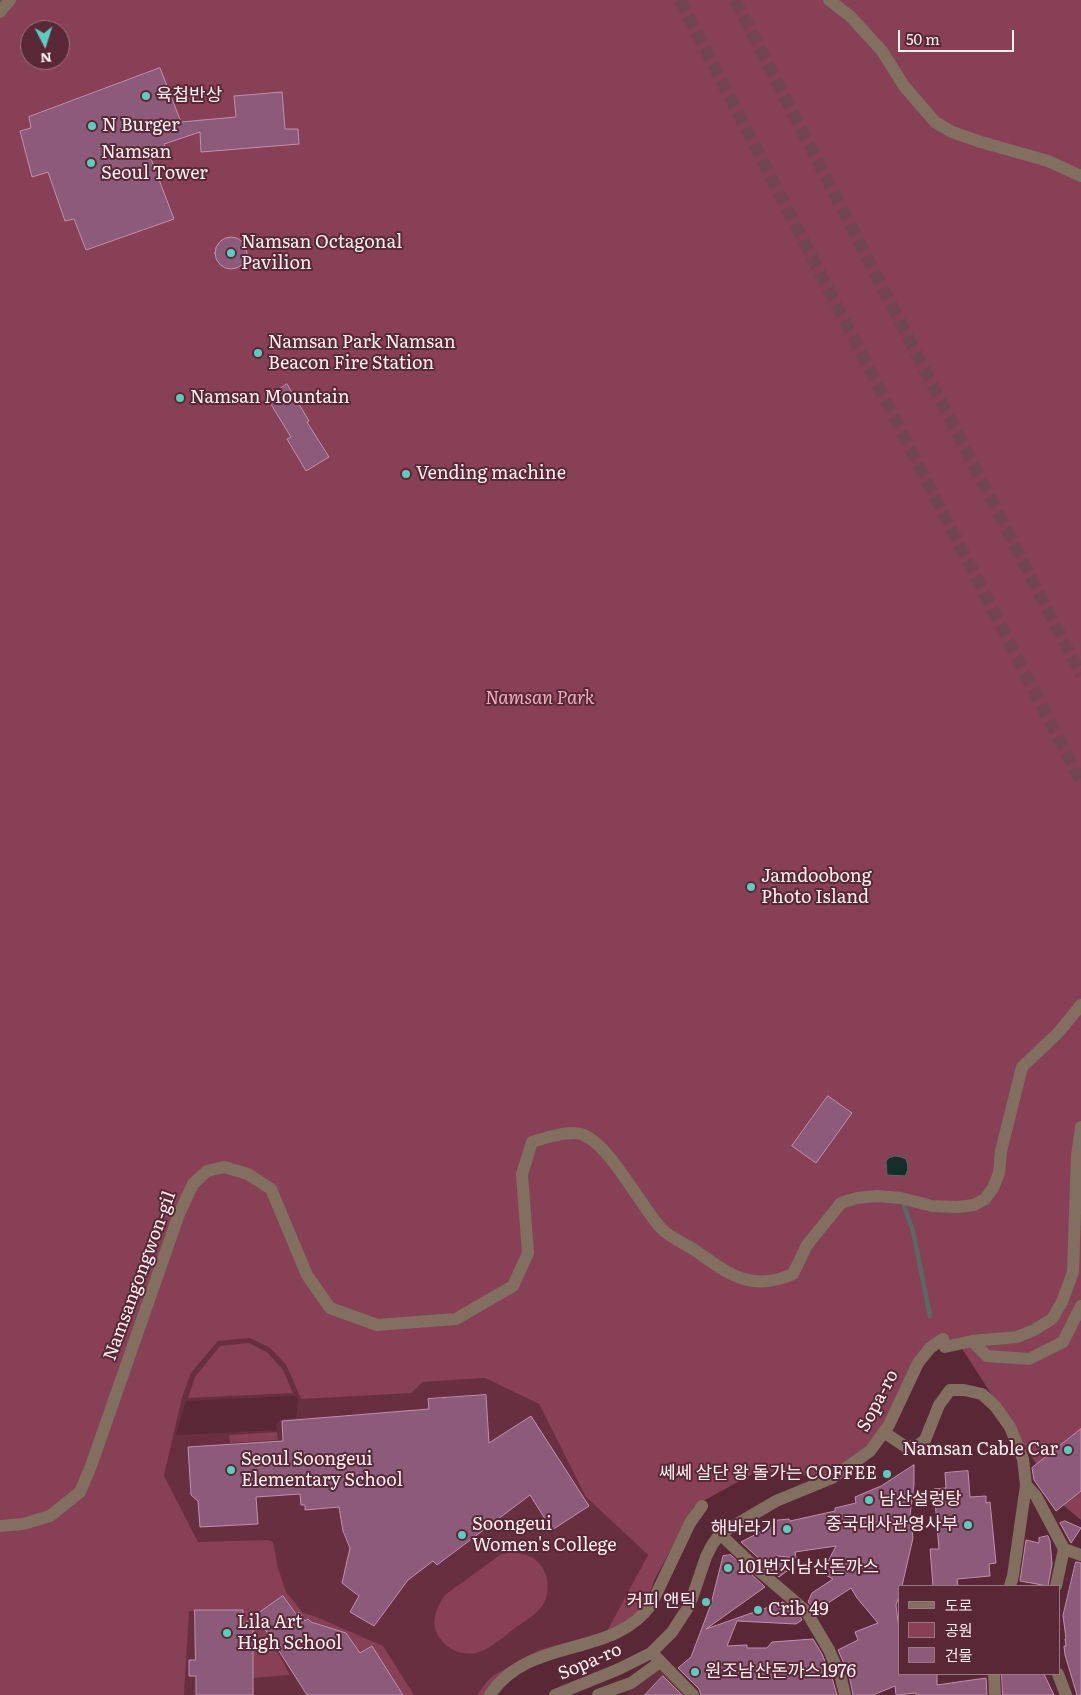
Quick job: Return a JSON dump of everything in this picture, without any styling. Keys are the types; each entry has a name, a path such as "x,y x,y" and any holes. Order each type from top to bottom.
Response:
{"street":[{"path":"0,12 10,0"},
{"path":"829,0 850,16 882,51 904,86 935,122 952,132 1048,161 1081,176"},
{"name":"Namsangongwon-gil","path":"0,1526 23,1524 50,1516 80,1492 91,1466 179,1214 193,1184 207,1171 224,1167 248,1174 271,1189 307,1275 330,1308 377,1325 456,1319 513,1286 528,1253 522,1174 532,1142 557,1134 583,1134 603,1149 662,1229 730,1274 751,1282 776,1281 793,1274 806,1245 841,1203 857,1198 877,1196 901,1198 932,1206 957,1207 974,1204 985,1199 993,1188 999,1173 1001,1151 1022,1067 1058,1033 1081,1005"},
{"name":"Sopa-ro","path":"555,1695 619,1669 656,1658 687,1609 706,1557 720,1534 776,1501 832,1478 870,1451 885,1433 918,1363 930,1348 943,1339 945,1347 972,1340 1017,1337 1034,1330 1052,1319 1062,1302 1073,1272 1077,1155 1081,1127"},
{"path":"1076,1178 1081,1193"},
{"path":"972,1340 987,1356 1029,1359 1063,1342 1081,1306"},
{"path":"885,1433 906,1446 917,1446 925,1440 939,1405 950,1390 964,1390 982,1394 995,1406 1010,1427 1023,1459 1026,1485 1010,1585"},
{"path":"1026,1485 1036,1496 1064,1549 1056,1585"},
{"path":"490,1695 508,1674 522,1666 551,1653 613,1635 632,1625 650,1605 690,1523 702,1506"},
{"path":"720,1534 806,1611 829,1650 841,1678 845,1695"},
{"path":"1064,1549 1081,1554"},
{"path":"598,1695 631,1683 656,1658 693,1695"},
{"path":"619,1669 630,1688 628,1695"},
{"path":"994,1675 995,1695"},
{"path":"1058,1675 1066,1695"}],"shaded area":[{"path":"895,1156 906,1159 908,1168 905,1176 887,1175 886,1161"},
{"name":"Soongeui Women's College","path":"250,1338 270,1348 286,1365 301,1399 423,1382 485,1378 539,1403 586,1497 648,1555 607,1631 539,1650 487,1680 477,1695 184,1695 189,1597 164,1476 182,1398 191,1373 218,1341","holes":["295,1396 298,1399 296,1418 281,1419 276,1424 277,1430 176,1435 186,1401","277,1432 278,1440 230,1443 230,1435"]},
{"path":"661,1666 687,1695 628,1695 630,1688"}],"green space":[{"name":"Namsan Park","path":"0,0 1081,0 1081,1520 1062,1504 959,1344 930,1348 889,1425 832,1478 758,1471 694,1506 655,1579 646,1602 632,1619 614,1631 543,1653 486,1695 477,1695 494,1675 539,1650 607,1631 648,1555 586,1497 539,1404 485,1378 423,1382 411,1393 301,1399 286,1365 270,1348 250,1338 218,1341 191,1373 182,1398 164,1476 198,1542 267,1540 273,1542 278,1568 286,1592 303,1613 383,1646 414,1695 403,1695 372,1646 360,1653 346,1633 313,1621 311,1622 308,1619 305,1621 299,1612 296,1614 256,1613 290,1675 252,1678 243,1624 243,1610 189,1611 184,1695 0,1695"},
{"path":"249,1343 268,1353 283,1370 293,1393 188,1398 195,1377 220,1346"},
{"path":"277,1432 278,1440 230,1443 229,1435"},
{"path":"511,1552 533,1558 542,1567 548,1586 543,1605 537,1612 484,1650 468,1654 451,1649 442,1642 435,1626 435,1616 445,1595 500,1555"}],"building":[{"name":"Namsan Seoul Tower","path":"160,68 181,122 236,117 234,96 282,92 285,129 298,129 299,144 201,152 200,132 164,144 167,150 150,156 174,219 86,250 74,219 65,221 48,172 32,177 20,131 31,128 29,117"},
{"name":"Namsan Octagonal Pavilion","path":"231,237 237,238 242,242 246,247 246,259 242,264 237,268 231,269 225,268 220,264 216,259 215,253 216,247 220,242 225,238"},
{"path":"287,384 309,421 307,422 329,457 306,471 287,439 291,437 267,398"},
{"path":"828,1096 852,1113 816,1163 792,1146"},
{"path":"486,1395 489,1443 531,1416 589,1506 552,1530 530,1495 437,1565 433,1561 408,1580 374,1626 350,1612 359,1596 342,1583 350,1548 343,1531 339,1507 305,1510 305,1505 301,1505 300,1494 256,1497 258,1524 200,1527 198,1501 191,1495 188,1447 283,1441 282,1421 429,1409 428,1399"},
{"name":"Namsan Cable Car","path":"1081,1429 1081,1491 1056,1511 1034,1480 1032,1468"},
{"path":"914,1465 914,1485 910,1515 913,1538 902,1585 898,1585 896,1605 898,1622 898,1675 937,1675 937,1685 986,1678 987,1695 916,1695 916,1693 896,1695 895,1686 873,1695 853,1695 849,1675 838,1650 858,1640 855,1632 878,1623 851,1588 816,1611 808,1602 812,1593 833,1579 822,1573 836,1546 795,1552 796,1558 777,1556 787,1571 779,1577 741,1542 768,1528 768,1521 789,1519 790,1521 835,1511 835,1508 856,1503 855,1497 881,1486"},
{"path":"968,1471 970,1497 986,1496 986,1503 990,1502 996,1563 989,1564 990,1576 957,1579 958,1585 933,1585 930,1549 939,1549 934,1489 946,1488 945,1473"},
{"path":"1065,1521 1081,1528 1071,1543 1060,1523"},
{"path":"1048,1536 1050,1541 1052,1564 1048,1585 1020,1581 1026,1540 1039,1543 1039,1538"},
{"path":"731,1555 765,1587 706,1629 783,1602 800,1616 802,1620 796,1624 737,1621 727,1646 747,1645 747,1648 767,1648 772,1642 813,1639 822,1654 837,1695 701,1695 699,1689 678,1668 691,1657 711,1604 723,1556"},
{"path":"1076,1562 1081,1563 1081,1695 1077,1695 1064,1646 1066,1646 1066,1638 1063,1616"},
{"path":"283,1596 296,1614 299,1612 305,1621 308,1619 311,1622 346,1633 360,1653 372,1646 403,1695 307,1695 256,1615"},
{"path":"195,1610 243,1610 243,1624 253,1618 253,1695 196,1695 196,1676 189,1676 189,1660 195,1660"},
{"path":"1002,1675 1044,1675 1054,1695 1003,1695"},
{"path":"663,1676 682,1695 645,1695"}],"waterway":[{"path":"902,1200 913,1231 930,1316"}],"tunnel":[{"path":"680,0 1081,782"},
{"path":"735,0 1081,675"}],"place":[{"name":"육첩반상","path":"146,96"},
{"name":"N Burger","path":"92,126"},
{"name":"Namsan Seoul Tower","path":"91,163"},
{"name":"Namsan Octagonal Pavilion","path":"231,253"},
{"name":"Namsan Park Namsan Beacon Fire Station","path":"258,353"},
{"name":"Namsan Mountain","path":"180,398"},
{"name":"Vending machine","path":"406,474"},
{"name":"Jamdoobong Photo Island","path":"751,887"},
{"name":"Namsan Cable Car","path":"1068,1450"},
{"name":"Seoul Soongeui Elementary School","path":"231,1470"},
{"name":"쎄쎄 살단 왕 돌가는 COFFEE","path":"887,1474"},
{"name":"남산설렁탕","path":"869,1500"},
{"name":"중국대사관영사부","path":"968,1525"},
{"name":"해바라기","path":"787,1529"},
{"name":"Soongeui Women's College","path":"462,1535"},
{"name":"101번지남산돈까스","path":"728,1568"},
{"name":"커피 앤틱","path":"706,1602"},
{"name":"Crib 49","path":"758,1610"},
{"name":"Lila Art High School","path":"227,1633"},
{"name":"원조남산돈까스1976","path":"695,1672"}]}
